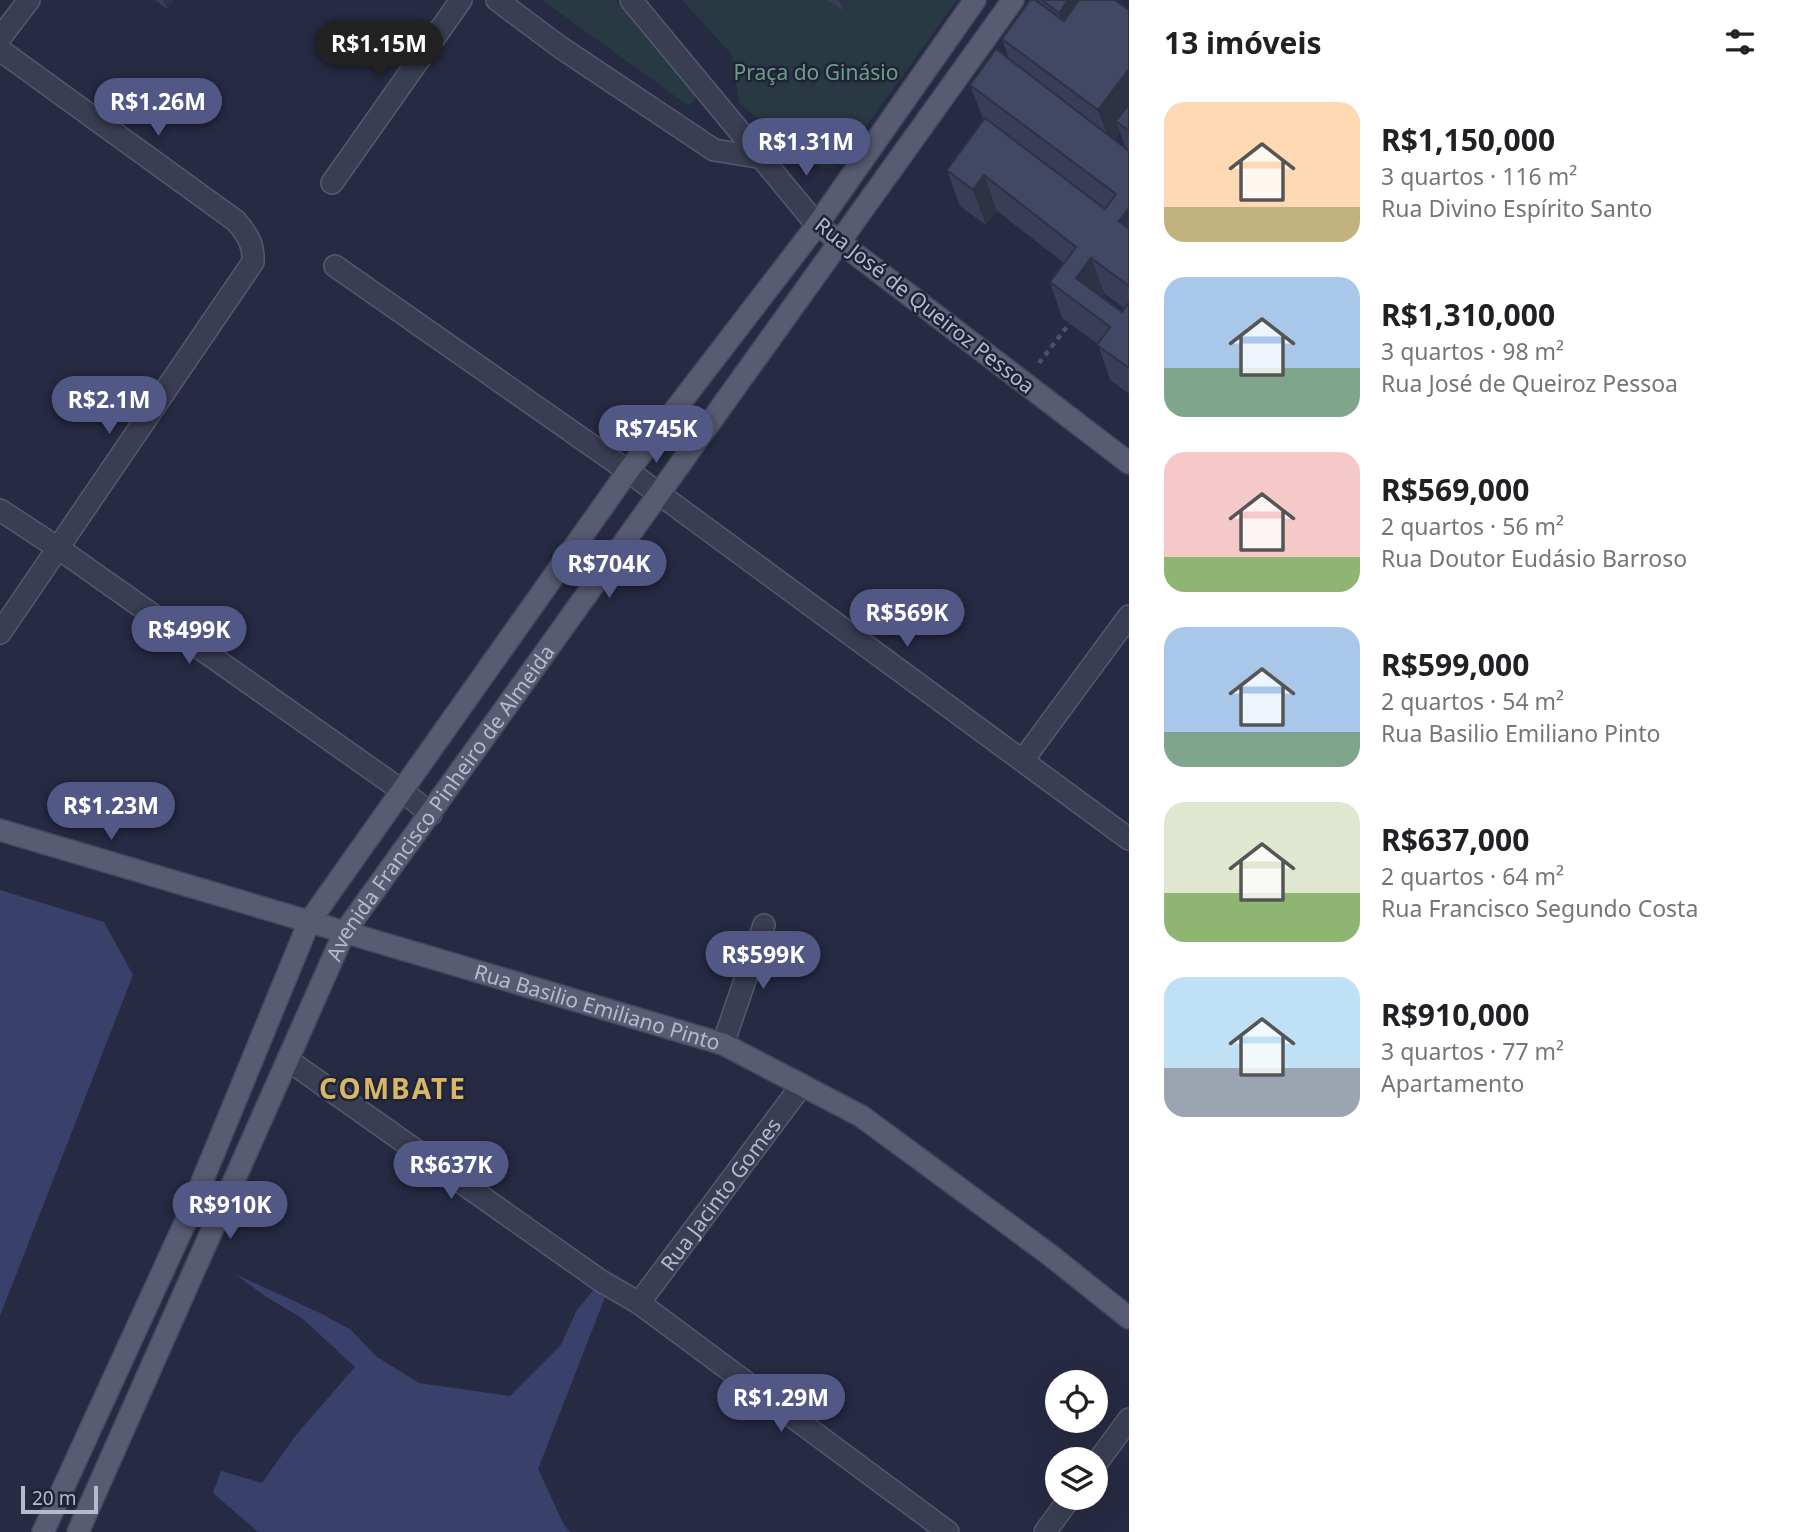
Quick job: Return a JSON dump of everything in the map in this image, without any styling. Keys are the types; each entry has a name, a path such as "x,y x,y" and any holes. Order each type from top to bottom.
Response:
{"main road":[{"name":"Avenida Francisco Pinheiro de Almeida","path":"43,1532 185,1223 309,922 628,471 817,225 975,0"},
{"name":"Avenida Francisco Pinheiro de Almeida","path":"81,1524 344,933 1013,0"},
{"name":"Rua José de Queiroz Pessoa","path":"817,225 1129,463"},
{"name":"Rua Basilio Emiliano Pinto","path":"0,830 723,1044 861,1116 1050,1255 1129,1318"},
{"path":"218,1144 245,1158"},
{"path":"56,1504 81,1524"}],"street":[{"path":"0,38 29,0"},
{"path":"332,183 461,0"},
{"path":"496,0 560,47 715,150 763,158"},
{"name":"Rua José de Queiroz Pessoa","path":"631,0 817,225"},
{"path":"0,50 236,221 248,236 254,251 253,262 0,633"},
{"path":"335,266 628,471 1129,839"},
{"path":"0,510 401,790 430,814"},
{"path":"1023,760 1129,616"},
{"path":"723,1044 764,925"},
{"path":"288,1060 601,1281 639,1303 948,1532"},
{"name":"Rua Jacinto Gomes","path":"639,1303 802,1085"},
{"path":"1108,1448 1129,1419"},
{"path":"1045,1532 1061,1510"}],"path":[{"path":"1039,363 1076,314"}],"green space":[{"path":"542,0 616,0 697,95 689,106"},
{"name":"Praça do Ginásio","path":"682,0 957,0 836,168 818,167 739,103 732,55"}],"water":[{"path":"0,890 104,922 133,975 0,1316"},
{"path":"235,1274 351,1330 377,1357 419,1383 510,1396 561,1345 577,1310 601,1281 609,1287 538,1469 564,1525 570,1532 258,1532 213,1493 221,1471 262,1483 296,1435 355,1367 303,1319"}],"building":[{"path":"1030,0 1035,0 1064,21 1079,0 1115,0 1129,10 1129,69 1098,110 1002,39"},
{"path":"1042,0 1068,0 1059,13"},
{"path":"996,49 1129,151 1129,208 1119,221 1129,229 1129,286 1091,258 1076,278 1122,312 1129,302 1129,368 1097,345 1110,327 1050,282 1076,247 984,175 973,190 947,170 985,118 1105,209 1116,194 970,85"},
{"path":"1129,104 1129,131 1116,121"}],"district":[{"name":"COMBATE","path":"393,1088"}]}
